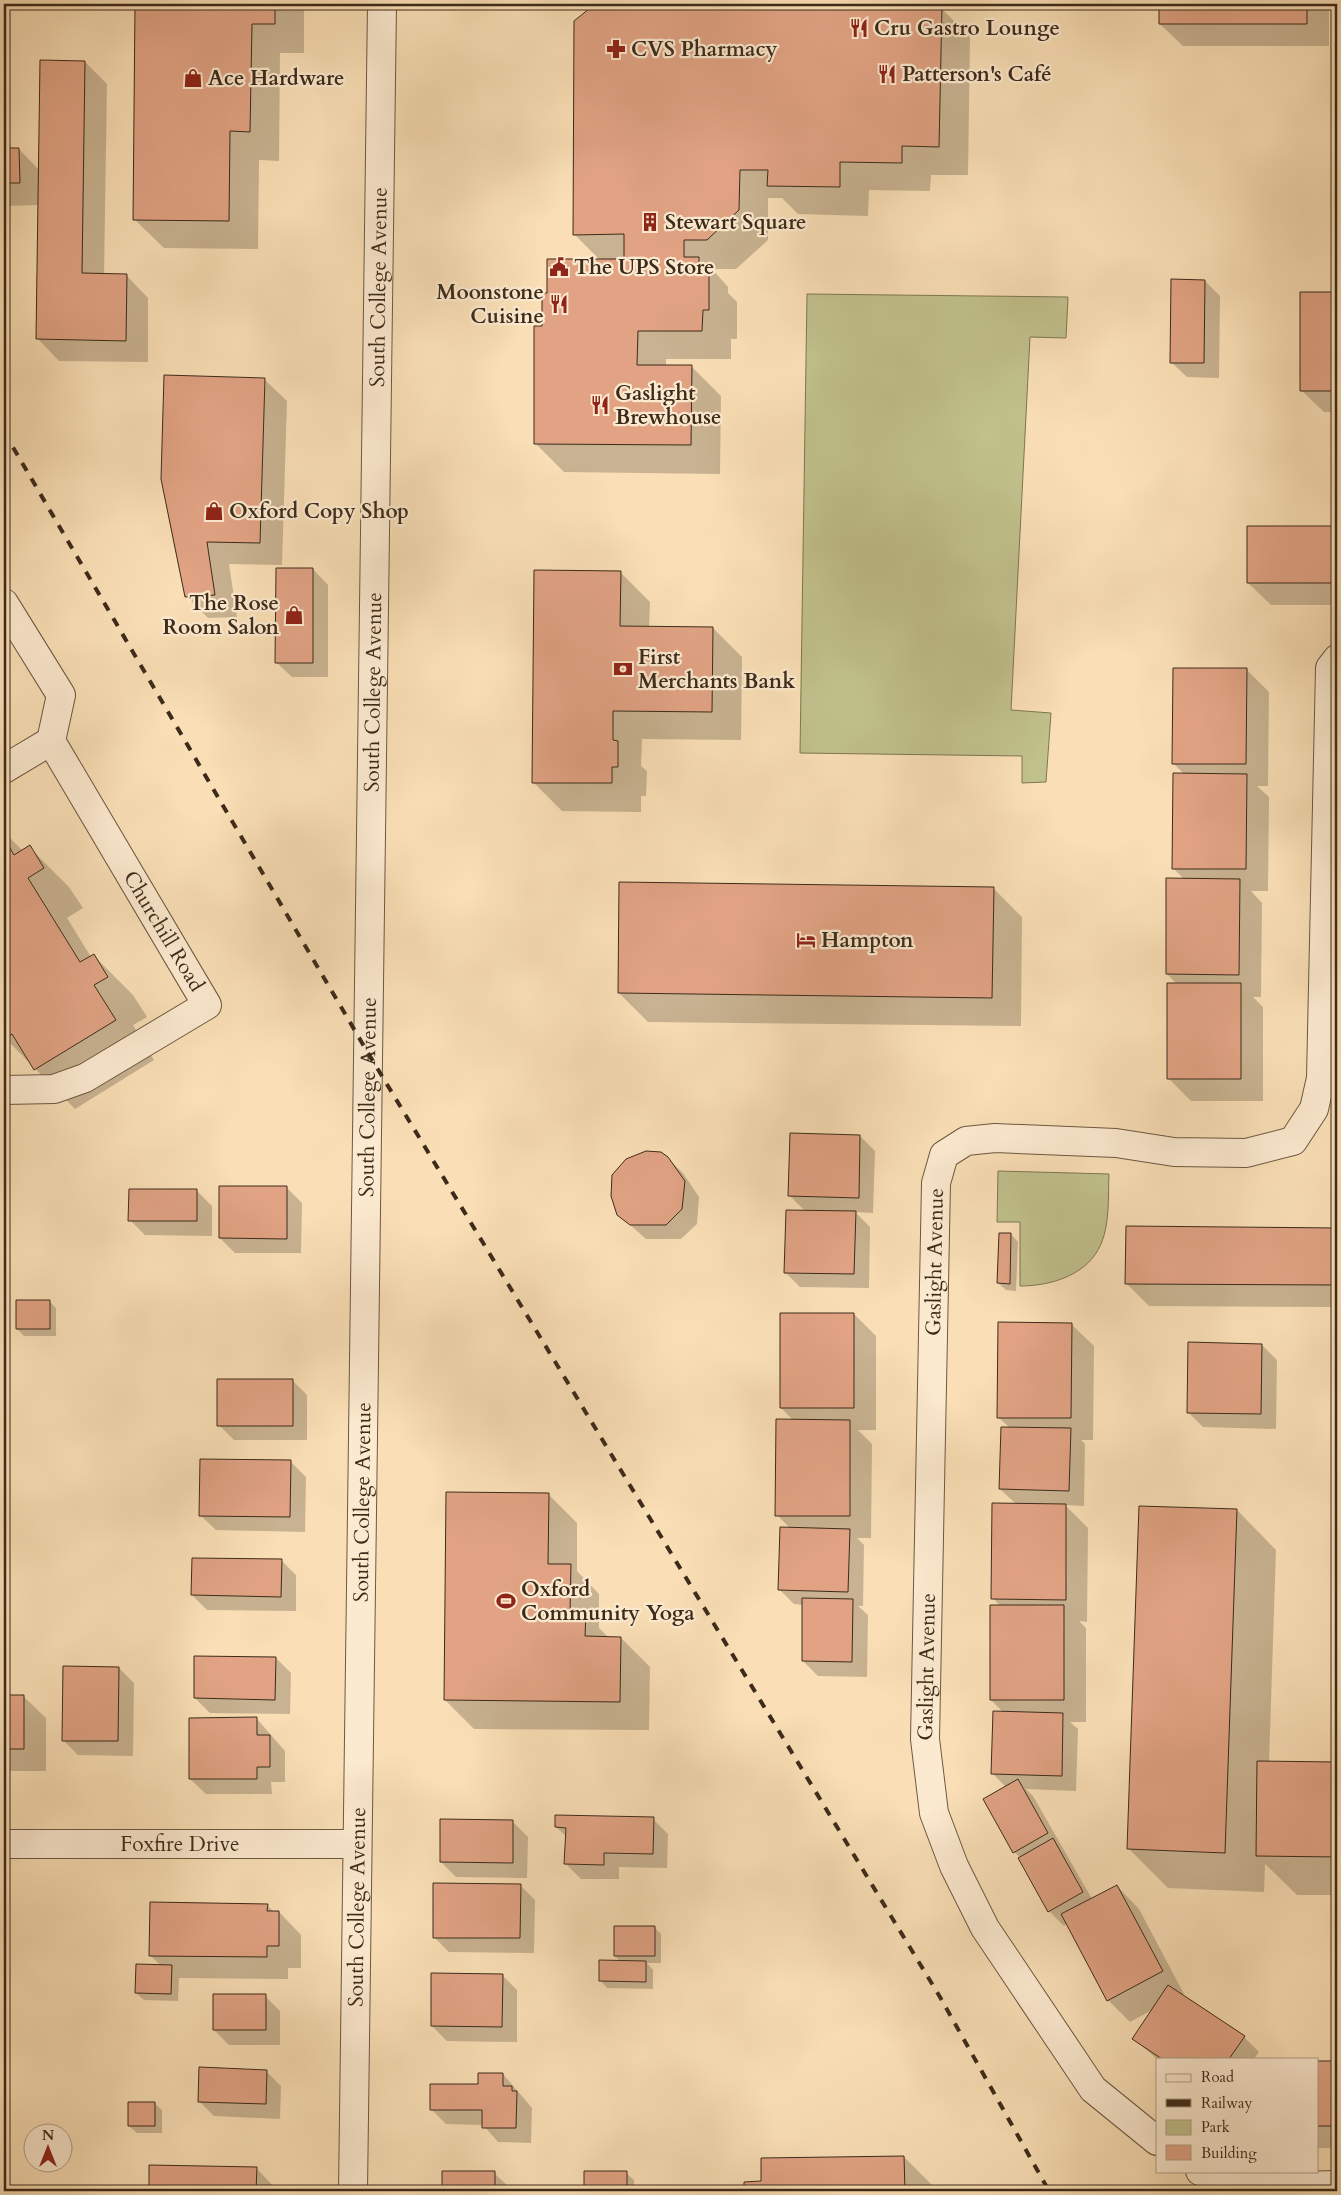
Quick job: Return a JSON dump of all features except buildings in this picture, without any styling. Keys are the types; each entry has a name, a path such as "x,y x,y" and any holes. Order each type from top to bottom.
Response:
{"street":[{"name":"South College Avenue","path":"354,2191 382,4"},
{"path":"4,604 61,695 51,741 4,769"},
{"name":"Gaslight Avenue","path":"1156,2140 1093,2089 985,1928 954,1866 934,1813 924,1739 936,1183 944,1155 966,1141 995,1138 1116,1142 1174,1152 1246,1153 1293,1141 1314,1109 1321,1078 1330,668 1337,659"},
{"name":"Churchill Road","path":"4,1090 54,1089 86,1078 207,1005 51,741"},
{"name":"Foxfire Drive","path":"4,1844 357,1844"},
{"path":"1204,2172 1256,2187 1337,2185"}],"green space":[{"path":"807,294 1068,297 1066,338 1030,337 1011,710 1051,713 1046,782 1022,783 1022,756 800,753"},
{"path":"998,1171 1109,1174 1108,1209 1104,1236 1095,1255 1087,1264 1078,1271 1056,1281 1020,1286 1020,1222 997,1222"}],"railway":[{"path":"4,432 368,1053 940,1997 1049,2191"}],"place":[{"name":"Cru Gastro Lounge","path":"859,28"},
{"name":"CVS Pharmacy","path":"616,49"},
{"name":"Patterson's Café","path":"887,74"},
{"name":"Ace Hardware","path":"193,78"},
{"name":"Stewart Square","path":"650,222"},
{"name":"The UPS Store","path":"559,267"},
{"name":"Moonstone Cuisine","path":"559,304"},
{"name":"Gaslight Brewhouse","path":"600,405"},
{"name":"Oxford Copy Shop","path":"214,511"},
{"name":"The Rose Room Salon","path":"294,615"},
{"name":"First Merchants Bank","path":"623,669"},
{"name":"Hampton","path":"806,940"},
{"name":"Oxford Community Yoga","path":"506,1601"}]}
